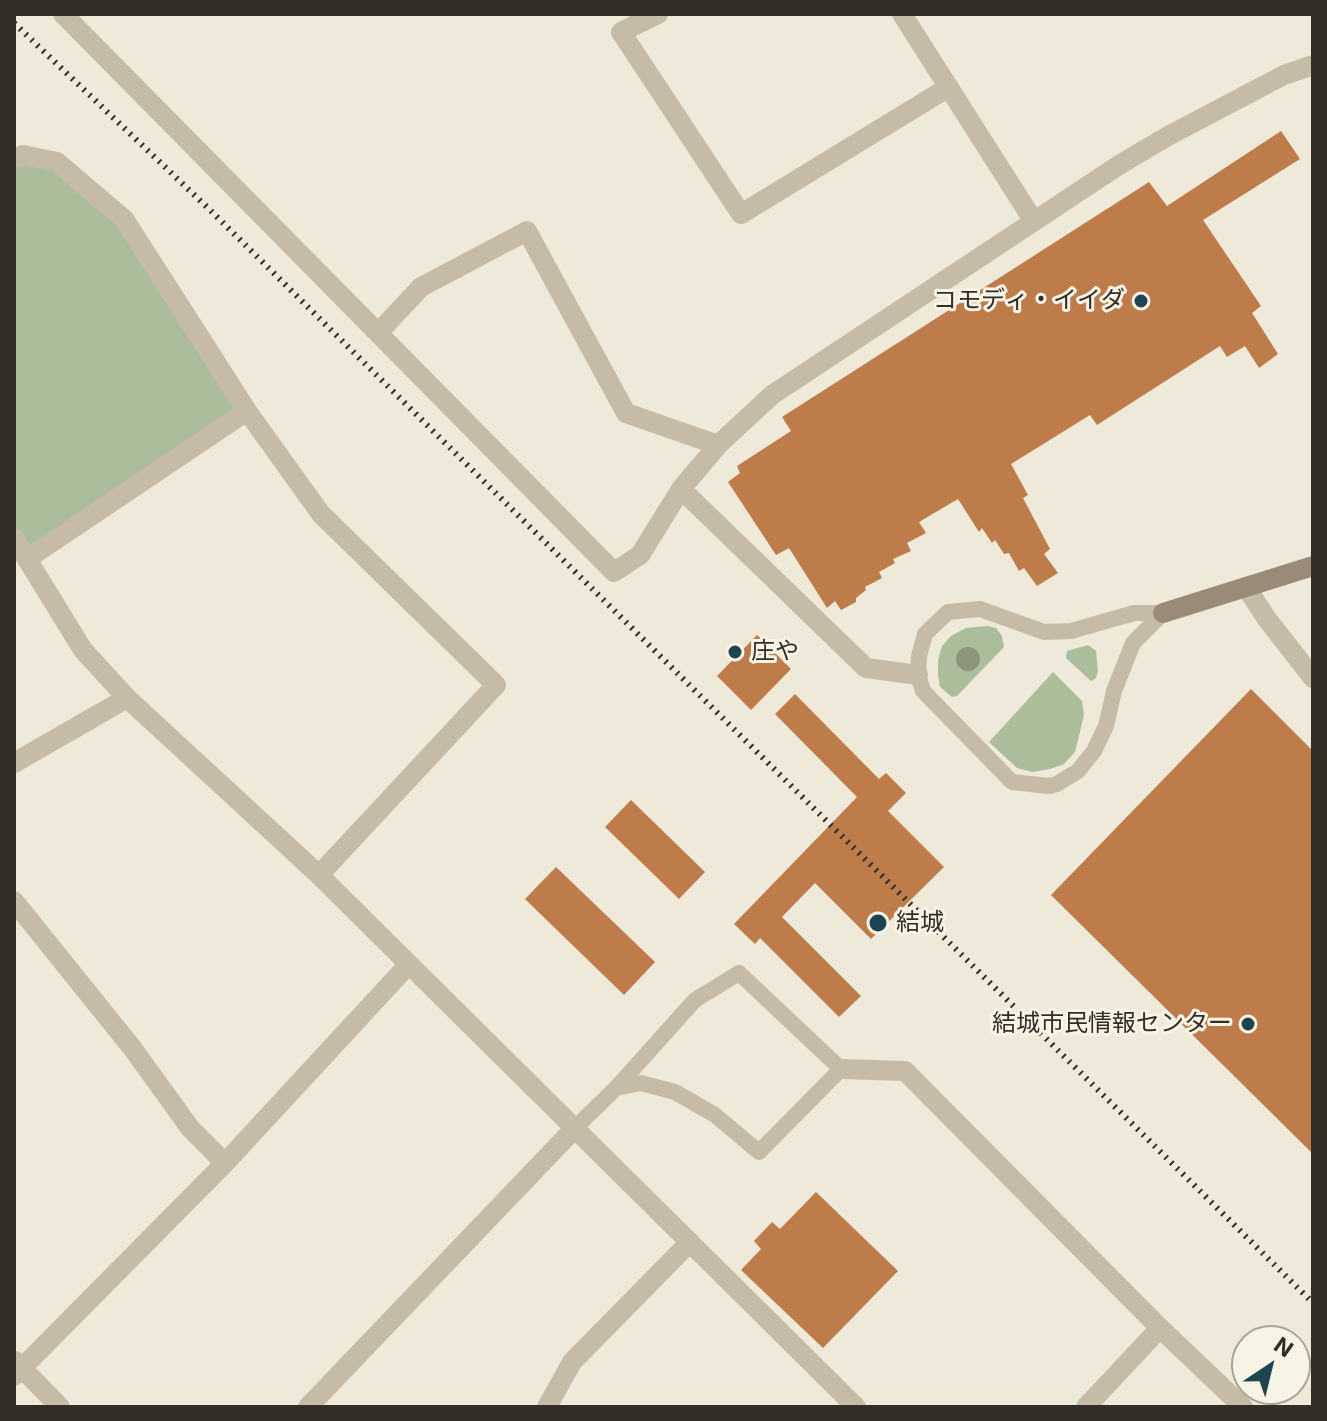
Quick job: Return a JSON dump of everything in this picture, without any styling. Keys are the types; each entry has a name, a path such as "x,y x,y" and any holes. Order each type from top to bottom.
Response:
{"main road":[{"path":"1163,613 1313,566"}],"street":[{"path":"63,14 614,572 640,555 681,489 718,445 772,395 1033,220 1168,136 1284,75 1313,65"},
{"path":"658,14 621,32 741,214 949,87"},
{"path":"902,14 1033,220"},
{"path":"17,153 57,162 124,219 247,411 321,514 496,685 319,875"},
{"path":"378,333 421,287 527,231 626,413 718,445"},
{"path":"27,559 247,411"},
{"path":"681,489 866,668 918,675"},
{"path":"14,538 83,650 127,698 319,875 856,1407"},
{"path":"1246,587 1313,678"},
{"path":"14,763 127,698"},
{"path":"14,901 133,1049 190,1128 225,1163"},
{"path":"60,1407 16,1369 225,1163 409,964"},
{"path":"841,1069 905,1071 1160,1328 1243,1407"},
{"path":"308,1407 574,1129"},
{"path":"547,1407 572,1362 690,1242"},
{"path":"1086,1407 1160,1328"}],"lane":[{"path":"980,609 1044,632 1071,631 1134,613 1163,613 1133,643 1114,691 1106,726 1094,751 1078,771 1057,784 1012,782 923,691 918,675 925,634 948,612 980,609"},
{"path":"574,1129 616,1088 695,1000 739,973 841,1069 759,1152 715,1115 675,1092 641,1083 616,1088"}],"green space":[{"path":"14,159 57,162 124,219 247,411 22,550 14,538"},
{"path":"966,628 996,628 1002,636 1004,647 957,696 952,697 940,687 938,660 942,646 951,636"},
{"path":"1088,645 1096,651 1098,671 1091,681 1066,658 1067,651"},
{"path":"1053,672 1082,701 1084,715 1075,752 1064,764 1050,769 1032,772 1017,768 989,742"}],"building":[{"path":"1281,131 1300,159 1203,220 1261,306 1252,313 1278,354 1259,368 1245,346 1227,357 1220,346 1097,425 1090,415 1011,464 1028,495 1023,498 1050,549 1044,554 1058,573 1037,586 1024,568 1019,571 1009,553 1004,554 995,540 992,543 982,528 979,532 958,499 919,522 926,533 907,543 911,551 893,559 895,563 879,572 882,578 865,587 866,590 856,598 856,602 841,610 835,601 827,608 789,548 776,555 728,482 740,473 737,466 791,431 782,417 1149,182 1167,206"},
{"path":"757,635 791,669 751,710 717,676"},
{"name":"結城市民情報センター","path":"1251,689 1313,751 1313,1154 1051,895"},
{"path":"795,694 879,779 886,773 906,793 888,811 944,867 871,939 815,883 782,917 861,996 839,1017 760,938 755,944 734,924 857,797 775,714"},
{"path":"631,800 705,872 679,899 605,827"},
{"path":"556,867 655,962 624,995 525,899"},
{"path":"816,1192 898,1271 823,1348 741,1270 761,1249 754,1241 772,1222 780,1229"}],"railway":[{"path":"14,23 208,208 1313,1303"}],"place":[{"name":"コモディ・イイダ","path":"1141,301"},
{"name":"庄や","path":"735,652"},
{"name":"結城","path":"878,923"},
{"name":"結城市民情報センター","path":"1248,1024"}]}
